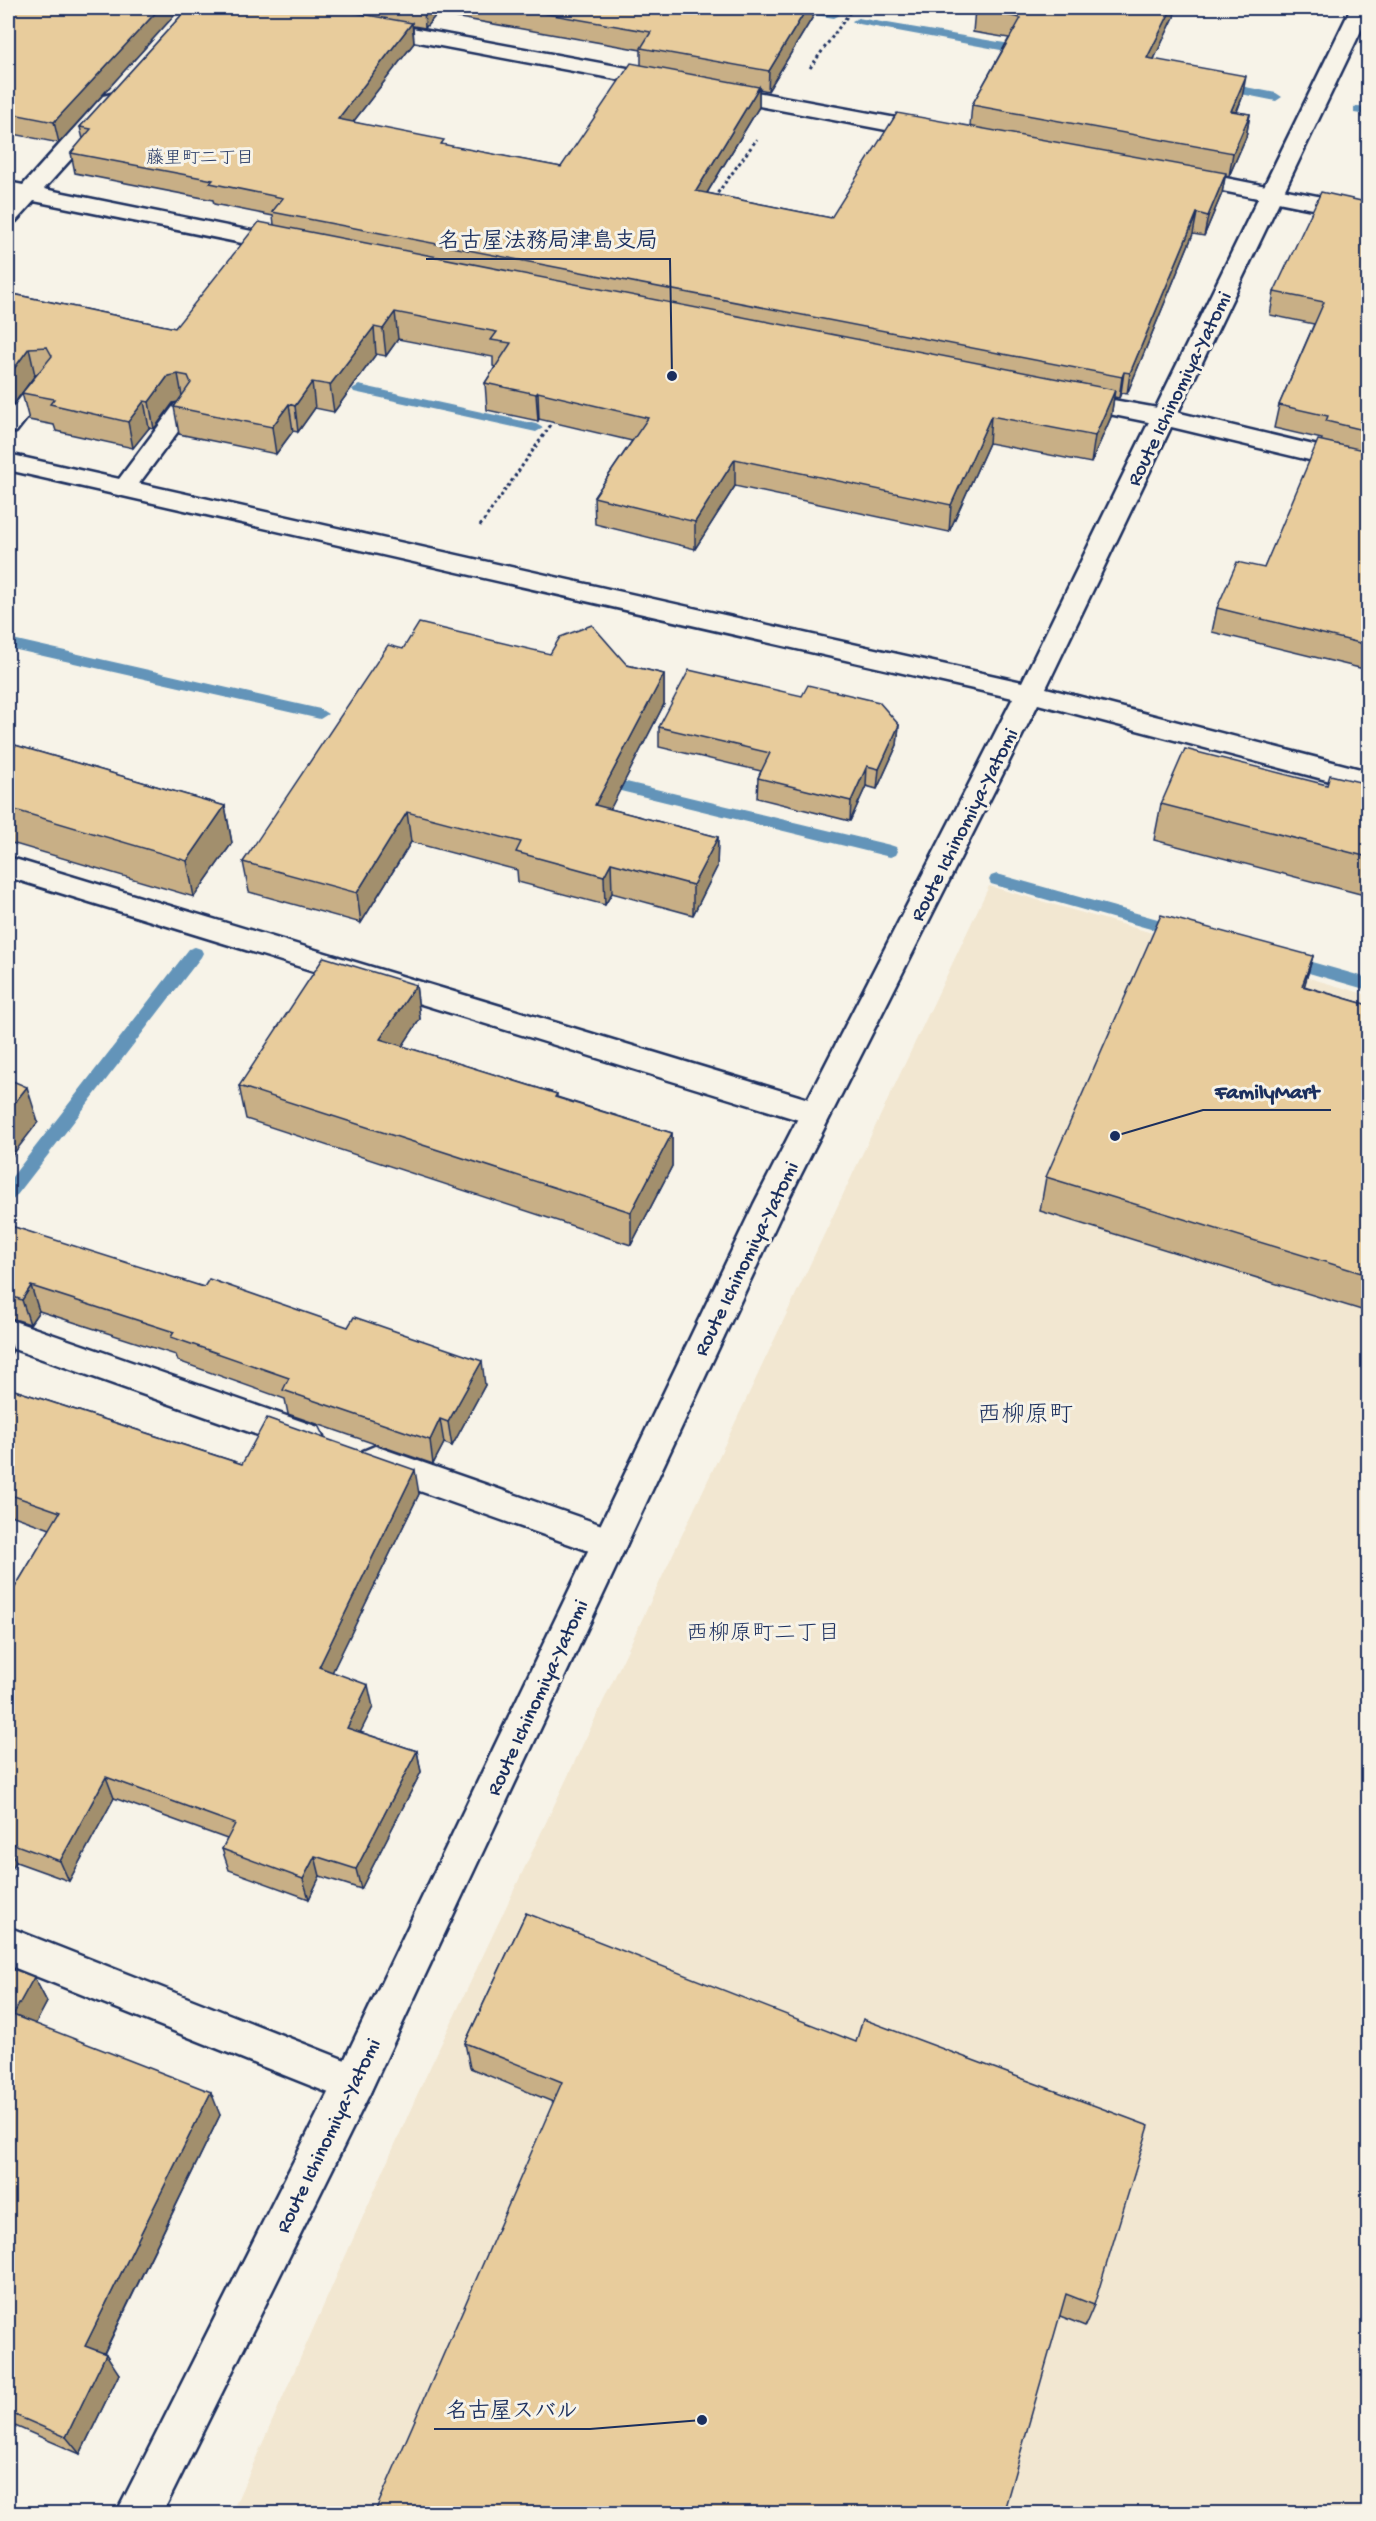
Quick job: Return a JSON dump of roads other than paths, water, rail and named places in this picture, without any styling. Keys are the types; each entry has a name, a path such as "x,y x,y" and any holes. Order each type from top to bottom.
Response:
{"street":[{"name":"Route Ichinomiya-Yatomi","path":"138,2514 354,2084 814,1113 1030,693 1362,8"},
{"path":"351,23 956,136"},
{"path":"8,216 18,191 123,87"},
{"path":"1164,173 1368,213"},
{"path":"18,191 317,251"},
{"path":"1047,395 1163,417 1368,466"},
{"path":"8,462 1030,693 1368,781"},
{"path":"8,867 814,1113"},
{"path":"8,1333 609,1543"},
{"path":"8,1946 354,2084"}],"lane":[{"path":"8,427 45,381"},
{"path":"124,488 183,409"}],"waterway":[{"path":"791,8 834,15"},
{"path":"858,21 1028,51"},
{"path":"1220,86 1276,97"},
{"path":"1358,110 1368,112"},
{"path":"359,389 536,428"},
{"path":"8,643 320,714"},
{"path":"597,780 890,851"},
{"path":"997,880 1179,931"},
{"path":"8,1194 195,953"},
{"path":"1287,961 1368,984"}],"place":[{"name":"名古屋法務局津島支局","path":"672,376"},
{"name":"FamilyMart","path":"1115,1136"},
{"name":"名古屋スバル","path":"702,2420"}],"district":[{"name":"藤里町二丁目","path":"200,157"},
{"name":"西柳原町","path":"1025,1413"},
{"name":"西柳原町二丁目","path":"763,1631"}]}
